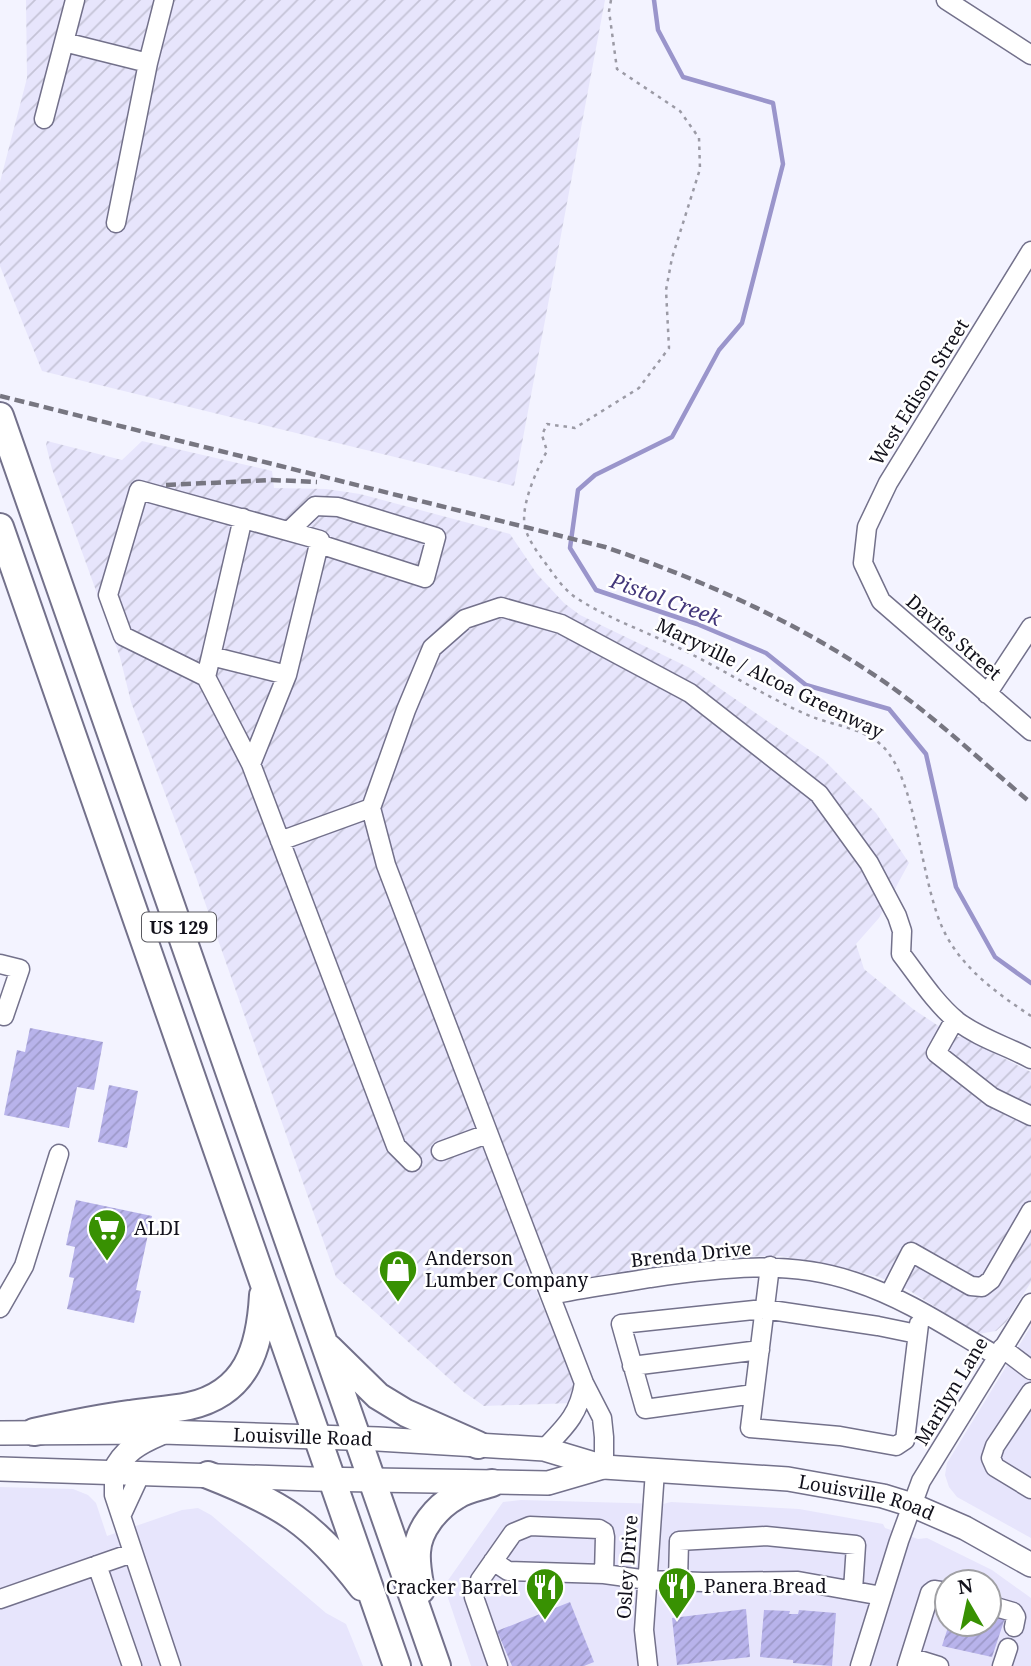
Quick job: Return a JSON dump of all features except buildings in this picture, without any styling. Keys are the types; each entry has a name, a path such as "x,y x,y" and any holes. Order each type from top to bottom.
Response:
{"highway":[{"name":"US 129","path":"0,416 433,1657"},
{"name":"US 129","path":"0,527 397,1666"},
{"path":"34,1432 104,1418 190,1406 227,1389 244,1371 254,1353 261,1329 264,1283"},
{"path":"324,1343 378,1396 406,1413 478,1445"},
{"path":"208,1475 275,1503 299,1518 326,1542 375,1603"},
{"path":"433,1657 418,1567 418,1539 442,1507 458,1494 492,1483"}],"main road":[{"name":"Louisville Road","path":"0,1433 162,1432 478,1445 544,1449 604,1467 788,1479 862,1492 912,1505 965,1528 1031,1565"},
{"path":"114,1472 129,1449 162,1432"},
{"name":"Louisville Road","path":"0,1469 332,1480 548,1483 604,1467"}],"street":[{"path":"44,119 75,0"},
{"path":"116,223 148,63 164,0"},
{"path":"950,1 1031,55"},
{"path":"64,42 148,63"},
{"name":"West Edison Street","path":"863,563 867,527 888,484 1031,251"},
{"path":"251,764 287,676 320,540 139,490 108,595 123,636 206,677 251,764 396,1146 412,1162"},
{"path":"289,531 315,506 338,507 436,537 425,578 319,544"},
{"path":"206,677 243,519"},
{"name":"Davies Street","path":"863,563 881,601 1031,731"},
{"path":"604,1467 602,1418 584,1384 487,1134 386,865 371,808 406,710 432,648 465,619 501,607 561,624 690,693 818,794 869,863 898,916 902,931 901,954 936,999 955,1019 975,1033 1031,1059"},
{"path":"987,694 1031,627"},
{"path":"211,656 287,676"},
{"path":"280,841 371,808"},
{"path":"0,964 20,969 4,1016 0,1015"},
{"path":"955,1019 936,1053 992,1097 1031,1116"},
{"path":"442,1151 487,1134"},
{"path":"0,1308 24,1266 59,1154"},
{"path":"889,1295 911,1252 971,1286 982,1287 991,1280 1031,1211"},
{"path":"770,1266 750,1428 840,1436 896,1446 905,1440 922,1311"},
{"name":"Brenda Drive","path":"550,1295 687,1272 729,1268 770,1266 824,1273 889,1295 1031,1370"},
{"name":"Marilyn Lane","path":"860,1666 921,1481 1031,1303"},
{"path":"754,1394 645,1409 621,1324 764,1309 917,1334"},
{"path":"632,1366 760,1350"},
{"path":"544,1449 577,1412 584,1384"},
{"path":"1031,1392 995,1446 991,1458 995,1467 1031,1489"},
{"name":"Osley Drive","path":"648,1666 644,1630 655,1471"},
{"path":"114,1472 114,1495 167,1665"},
{"path":"122,1514 141,1473"},
{"path":"498,1666 474,1597 480,1580 513,1533 530,1526 599,1529 606,1537 604,1574"},
{"path":"678,1581 679,1541 766,1536 856,1545 853,1590"},
{"path":"0,1599 132,1553"},
{"path":"493,1561 508,1572 604,1574 678,1581 799,1581 882,1595"},
{"path":"97,1565 132,1666"},
{"path":"933,1592 930,1593 908,1662 939,1666"},
{"path":"1003,1609 1013,1612 1016,1617 1014,1627"},
{"path":"1002,1666 1008,1648"}],"path":[{"name":"Maryville / Alcoa Greenway","path":"611,0 609,11 617,69 680,111 699,138 700,169 670,268 666,290 669,348 639,388 575,428 547,424 542,435 547,452 535,473 528,494 525,526 539,554 574,597 598,611 682,649 786,705 880,743 897,768 912,813 930,894 946,935 960,957 977,976 1003,998 1031,1016"}],"shaded area":[{"path":"26,0 605,0 514,486 42,371 0,266 0,182 27,78"},
{"path":"47,441 122,460 142,441 272,471 274,488 326,489 360,494 510,534 537,574 564,603 580,615 690,668 824,760 876,813 909,863 879,918 856,944 864,969 913,1009 955,1037 962,1037 1031,1072 1031,1282 1006,1322 996,1331 978,1334 907,1289 879,1277 780,1256 723,1257 575,1280 557,1275 545,1259 526,1267 574,1380 577,1389 573,1403 484,1406 464,1392 336,1277 195,874 131,702 120,657 52,469"},
{"path":"1031,1326 1031,1538 957,1497 949,1487 945,1475 947,1463"},
{"path":"0,1487 73,1489 88,1495 96,1503 107,1536 182,1510 198,1508 211,1515 326,1613 346,1624 363,1666 0,1666"},
{"path":"503,1502 671,1502 799,1509 883,1524 885,1528 918,1539 927,1538 988,1568 933,1568 933,1638 1003,1638 1003,1578 1031,1598 1031,1666 471,1666 444,1586"}],"waterway":[{"name":"Pistol Creek","path":"654,0 658,30 683,77 773,103 783,164 742,323 719,350 672,437 595,475 578,490 570,548 596,590 697,624 766,653 806,685 889,709 926,754 956,887 995,957 1031,983"}],"railway":[{"path":"0,396 605,547 706,585 771,615 865,669 930,716 1031,803"},
{"path":"166,485 272,480 317,482"}],"place":[{"name":"ALDI","path":"107,1262"},
{"name":"Anderson Lumber Company","path":"398,1303"},
{"name":"Panera Bread","path":"677,1620"},
{"name":"Cracker Barrel","path":"545,1621"}]}
